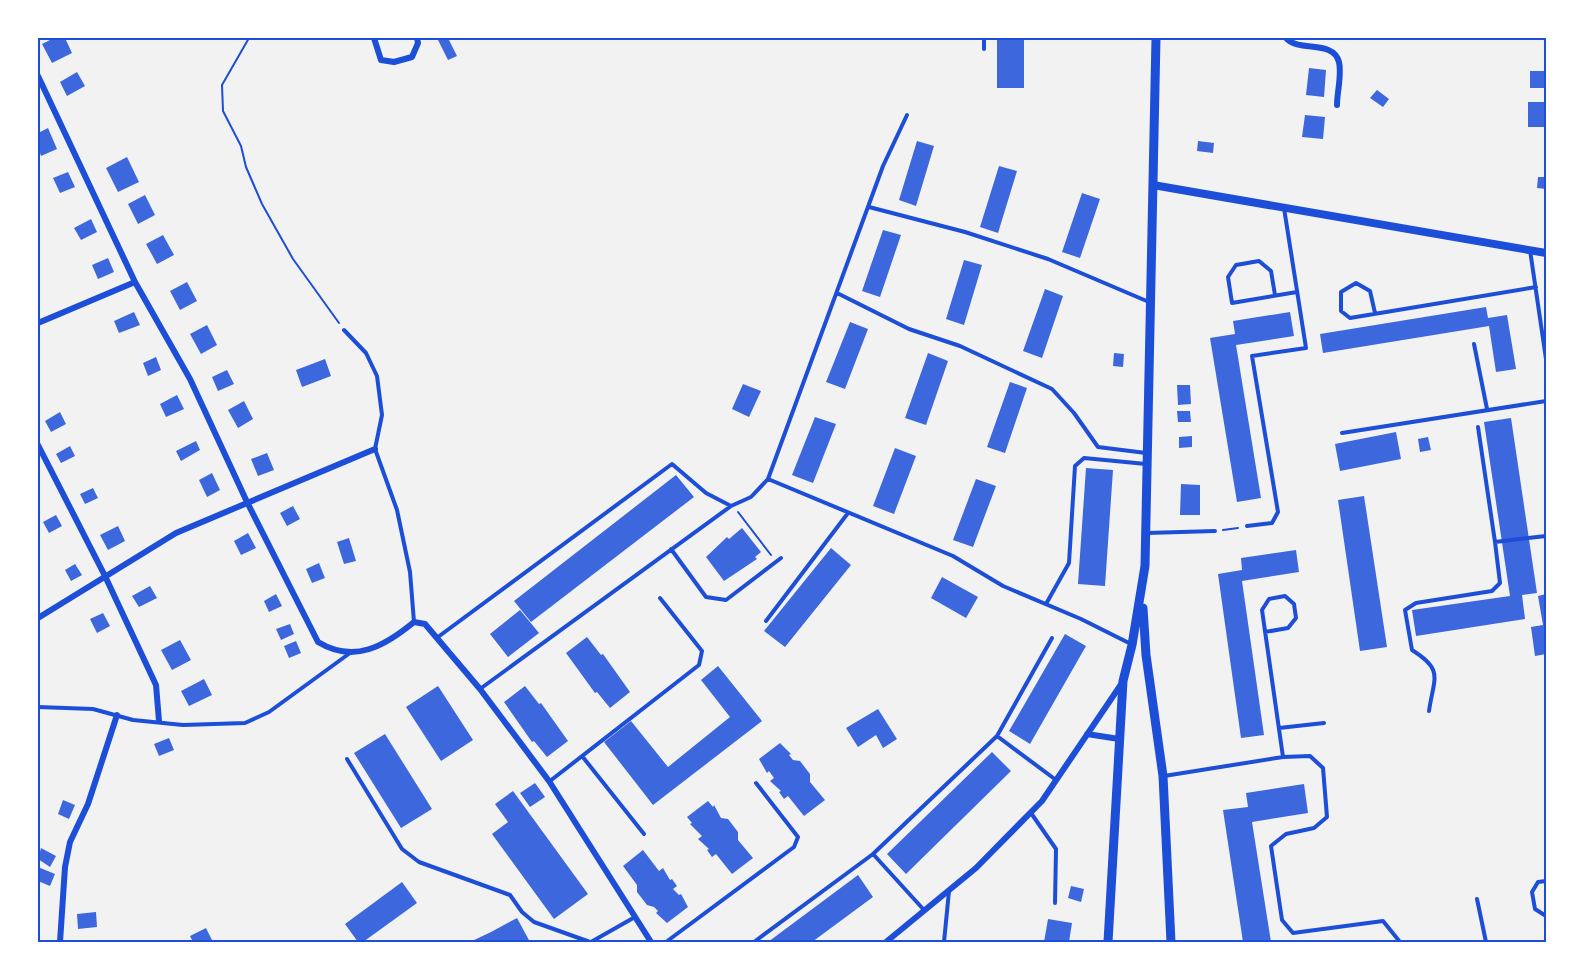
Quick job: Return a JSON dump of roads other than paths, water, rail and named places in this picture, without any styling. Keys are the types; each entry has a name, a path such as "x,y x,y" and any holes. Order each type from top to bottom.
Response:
{"main road":[{"path":"1156,38 1142,591 1146,655 1163,776 1171,942"},
{"path":"1108,942 1123,681 1142,591"}],"street":[{"path":"374,38 381,60 394,62 412,57 418,43 417,38"},
{"path":"1286,38 1295,45 1329,50 1335,55 1339,67 1337,105"},
{"path":"38,76 135,282 190,380 247,502 318,642 334,651 350,653 375,648 396,637 414,622 425,624 480,689 549,781 651,942"},
{"path":"1153,185 1546,252"},
{"path":"38,323 135,282"},
{"path":"38,445 105,576 156,685 159,721"},
{"path":"38,618 176,533 375,449"},
{"path":"886,942 976,868 1031,813 1123,681"},
{"path":"60,942 65,867 70,842 88,804 117,715"},
{"path":"1087,734 1119,739"}],"lane":[{"path":"984,38 984,49"},
{"path":"480,689 671,549 732,506 751,497 768,479 883,166 907,115"},
{"path":"868,207 965,232 1048,259 1150,302"},
{"path":"1246,526 1272,523 1278,512 1252,356 1306,348 1284,207"},
{"path":"1530,250 1546,359"},
{"path":"1275,295 1271,271 1259,261 1236,265 1228,276 1232,303 1297,292"},
{"path":"1375,313 1370,291 1356,283 1341,292 1341,311 1350,318 1536,287"},
{"path":"837,293 909,329 960,346 1052,390 1074,412 1098,447 1146,453"},
{"path":"344,330 366,353 377,376 382,415 375,449 397,510 410,572 414,622"},
{"path":"1474,344 1486,409"},
{"path":"1342,433 1546,401"},
{"path":"1429,711 1435,671 1430,662 1412,650 1405,610 1416,603 1492,591 1500,582 1478,427"},
{"path":"1046,604 1069,563 1075,466 1084,459 1146,464"},
{"path":"438,637 672,464 706,493 732,506"},
{"path":"768,479 953,556 1003,586 1132,645"},
{"path":"766,621 848,513"},
{"path":"1145,533 1215,531"},
{"path":"1495,542 1546,536"},
{"path":"671,549 706,597 726,600 781,558"},
{"path":"1265,632 1288,628 1296,618 1294,604 1286,596 1269,599 1262,610 1265,632 1279,728 1284,757"},
{"path":"549,781 699,665 702,651 660,598"},
{"path":"754,942 873,855 997,736 1052,638"},
{"path":"38,707 93,709 133,720 183,725 245,723 269,712 350,653"},
{"path":"1279,728 1324,723"},
{"path":"997,736 1056,780"},
{"path":"582,756 644,834"},
{"path":"1163,776 1284,757 1310,756 1323,768 1328,817 1314,828 1286,834 1271,846 1282,920 1293,933 1383,921 1400,942"},
{"path":"347,759 402,849 419,862 510,895 522,912 534,922 591,942 635,917"},
{"path":"666,942 794,847 798,837 756,783"},
{"path":"1031,813 1056,849 1055,903"},
{"path":"873,855 925,910"},
{"path":"1546,881 1538,882 1532,892 1535,909 1546,916"},
{"path":"944,942 950,890"},
{"path":"1477,899 1486,942"}]}
